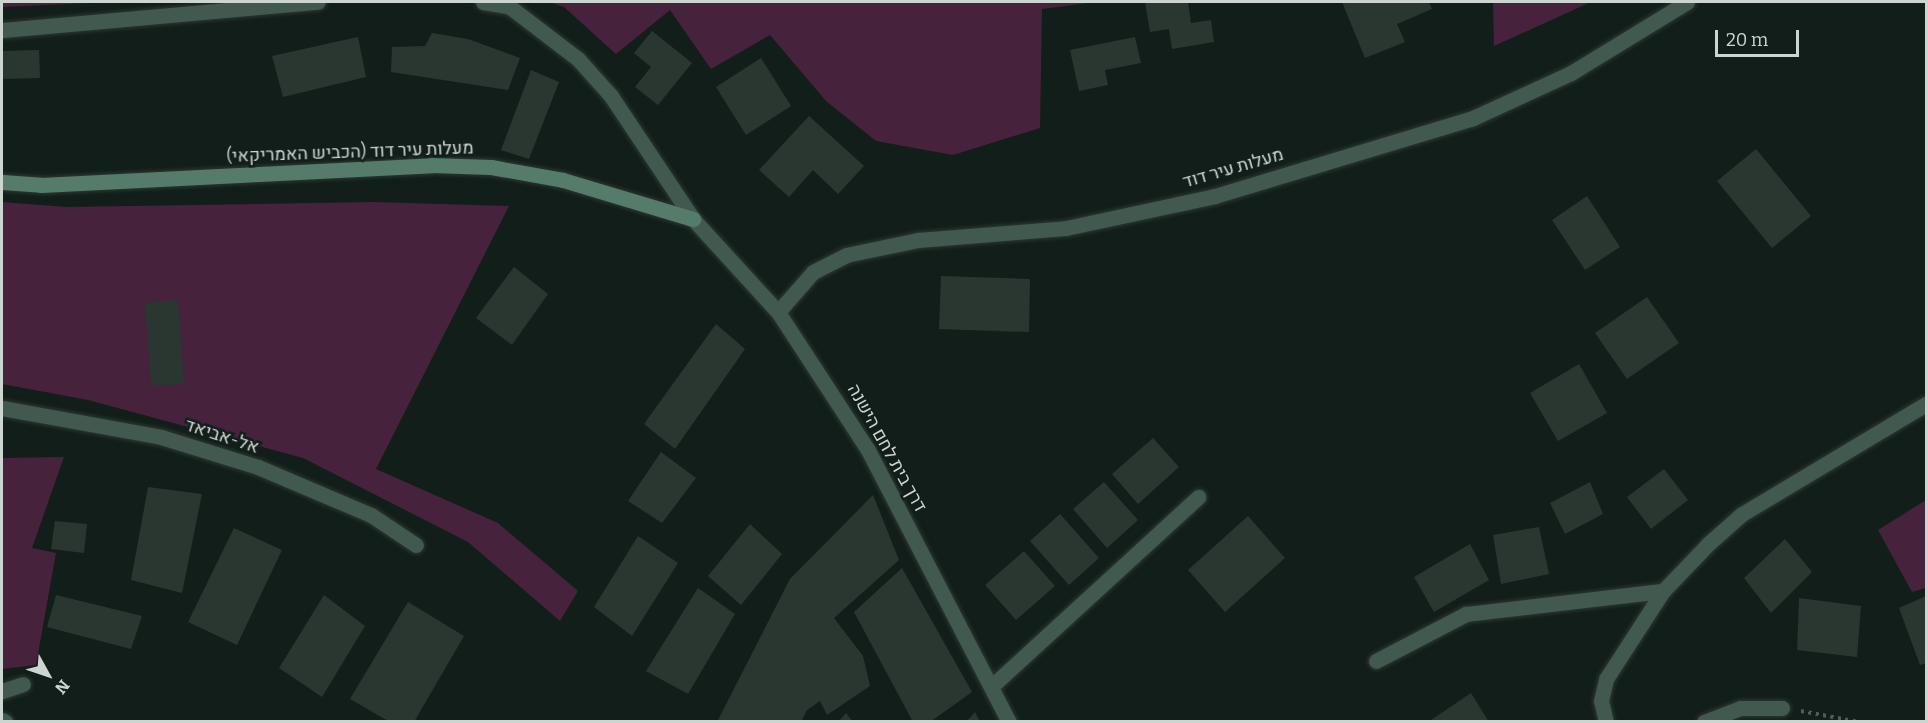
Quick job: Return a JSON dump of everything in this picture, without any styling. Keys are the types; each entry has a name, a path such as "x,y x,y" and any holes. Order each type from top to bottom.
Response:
{"main road":[{"name":"מעלות עיר דוד (הכביש האמריקאי)","path":"2,182 41,185 432,165 490,167 573,182 693,219"}],"street":[{"path":"2,30 318,2"},
{"name":"דרך בית לחם הישנה","path":"483,2 510,7 578,59 611,96 693,219 778,312 868,450 1009,722"},
{"name":"מעלות עיר דוד","path":"778,312 813,272 846,255 918,240 1066,228 1215,196 1473,118 1571,73 1687,2"},
{"path":"1606,722 1601,701 1606,679 1663,591 1742,514 1926,404"},
{"name":"אל-אביאד","path":"2,408 162,437 258,467 371,515 416,545"},
{"path":"992,686 1198,497"},
{"path":"1377,661 1466,614 1663,591"},
{"path":"2,691 23,684"},
{"path":"1704,722 1740,708 1782,708"},
{"path":"2,720 6,722"}],"path":[{"path":"1782,708 1859,722"}],"shaded area":[{"path":"2,2 113,2 2,7"},
{"path":"549,2 1097,2 1042,9 1040,128 953,155 876,141 826,101 770,35 711,69 670,10 616,54 564,7"},
{"path":"1493,2 1591,2 1494,46"},
{"path":"2,202 67,207 373,202 509,206 376,469 498,523 578,591 560,621 468,542 303,458 88,400 2,384"},
{"path":"64,457 32,548 56,553 36,665 2,669 2,458"},
{"path":"1926,500 1926,588 1912,592 1878,530"}],"building":[{"path":"1145,2 1188,2 1191,23 1211,20 1214,42 1172,49 1169,29 1150,32"},
{"path":"1342,2 1429,2 1432,9 1397,24 1405,42 1365,58"},
{"path":"652,31 692,63 658,105 635,87 651,67 634,53"},
{"path":"432,33 468,39 520,58 508,90 391,72 392,47 425,46"},
{"path":"358,37 366,77 283,97 272,56"},
{"path":"1135,37 1141,63 1105,70 1108,85 1079,91 1070,50"},
{"path":"39,50 40,78 2,79 2,51"},
{"path":"761,58 791,106 746,135 716,87"},
{"path":"531,70 559,82 529,159 501,150"},
{"path":"809,116 864,166 838,194 813,170 789,197 759,170"},
{"path":"1756,149 1811,216 1772,248 1717,181"},
{"path":"1587,196 1620,247 1585,270 1552,220"},
{"path":"514,267 548,294 512,345 476,318"},
{"path":"941,276 1030,279 1029,332 939,329"},
{"path":"1647,297 1679,343 1627,379 1595,333"},
{"path":"178,300 184,384 151,386 145,303"},
{"path":"716,324 745,349 675,449 644,424"},
{"path":"1579,364 1607,413 1558,441 1530,393"},
{"path":"1153,438 1179,467 1138,504 1112,474"},
{"path":"661,452 696,478 662,523 628,501"},
{"path":"1664,469 1688,500 1651,529 1627,497"},
{"path":"1104,482 1138,520 1107,548 1073,509"},
{"path":"1590,482 1603,514 1565,534 1550,503"},
{"path":"148,487 202,494 182,593 131,580"},
{"path":"873,495 899,560 834,618 863,656 870,686 827,715 820,701 807,710 801,722 717,722 790,579"},
{"path":"1060,514 1099,558 1069,585 1030,541"},
{"path":"1248,516 1285,558 1225,612 1188,570"},
{"path":"55,521 87,524 84,553 51,549"},
{"path":"750,524 782,554 741,605 708,576"},
{"path":"1539,527 1549,574 1501,584 1493,535"},
{"path":"234,528 282,550 237,645 188,622"},
{"path":"638,536 678,563 632,636 594,607"},
{"path":"1785,539 1812,572 1771,613 1744,578"},
{"path":"1470,544 1489,580 1434,612 1414,577"},
{"path":"1024,551 1055,586 1016,620 985,585"},
{"path":"902,568 972,692 930,722 913,722 854,612"},
{"path":"698,588 735,614 688,694 646,671"},
{"path":"56,595 142,616 131,649 47,627"},
{"path":"324,595 365,626 322,697 279,668"},
{"path":"1926,596 1926,663 1920,665 1899,608"},
{"path":"1799,598 1861,606 1857,657 1797,650"},
{"path":"408,602 464,636 414,722 390,722 350,699"},
{"path":"1471,693 1489,722 1428,722"},
{"path":"975,712 980,722 966,722"},
{"path":"846,713 853,722 838,722"}]}
